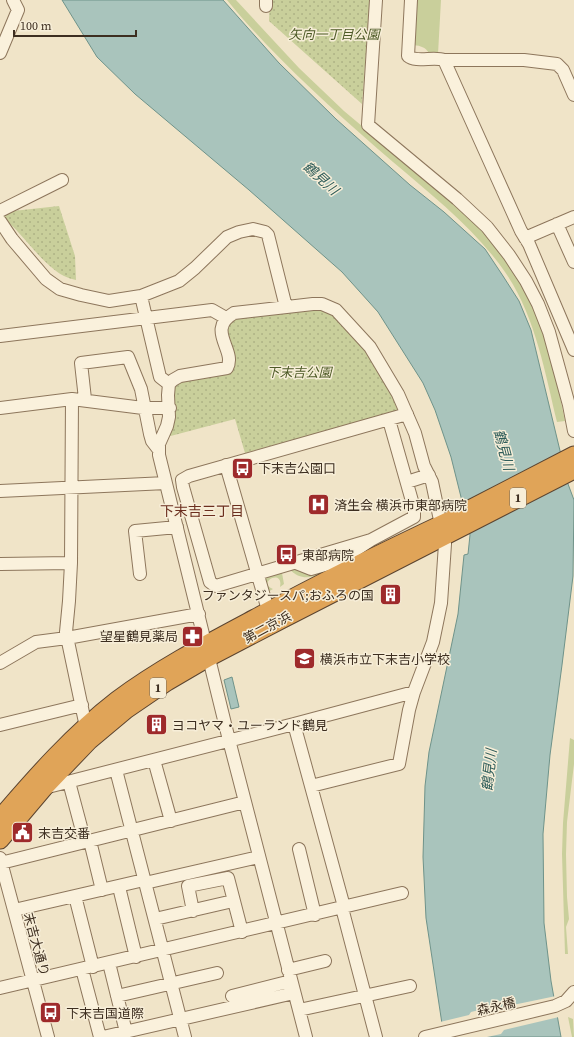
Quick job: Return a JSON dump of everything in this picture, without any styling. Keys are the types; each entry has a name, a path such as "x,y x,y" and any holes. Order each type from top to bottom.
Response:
{"highway":[{"name":"第二京浜","path":"0,818 54,756 117,701 160,670 207,651 572,464"},
{"name":"第二京浜","path":"0,840 44,788 89,741 126,710 167,682 207,651 268,610 346,570 442,530"}],"street":[{"path":"0,53 18,10 13,0"},
{"path":"376,0 368,124 457,199 487,227 510,255 526,280 538,304 549,332 569,405 574,431"},
{"path":"411,0 408,56 413,59 524,60 557,64 563,70 574,95"},
{"path":"0,30 13,24"},
{"path":"444,60 521,231 529,244 569,325 574,350"},
{"path":"62,180 0,220 12,239 46,279 60,289 110,301 141,296 179,281 195,268 227,237 239,232 253,229 265,232 268,235 286,307"},
{"path":"525,238 574,217"},
{"path":"557,224 574,262"},
{"path":"141,296 145,319 160,377 170,384"},
{"path":"306,1037 229,740 159,455 159,444 168,422 170,408 168,395 170,384 173,380 180,376 227,368 229,360 221,330 226,318 234,313 243,311 322,304 336,310 370,347 388,376 407,414 415,434 424,466 432,482 445,544 441,603 432,642 414,692 405,729 399,764 311,786"},
{"path":"0,336 212,310 226,318"},
{"path":"84,399 81,363 128,357 141,389 143,408 150,434 159,450"},
{"path":"0,408 72,399 84,399 143,408 170,408"},
{"path":"72,399 71,563 66,632 86,727"},
{"path":"389,420 398,463 407,482 414,508 414,517 371,540 337,556 318,561 308,568 296,563 216,586 212,584 185,486 182,480 184,478 407,414"},
{"path":"226,465 268,610"},
{"path":"407,482 429,475"},
{"path":"0,491 166,483"},
{"path":"140,574 135,531 177,527"},
{"path":"0,564 71,563"},
{"path":"0,663 36,642 67,638 199,614"},
{"path":"44,788 414,692"},
{"path":"0,725 82,704"},
{"path":"294,724 343,903 342,908 376,1037"},
{"path":"154,760 170,821"},
{"path":"116,770 185,1037"},
{"path":"69,782 102,890"},
{"path":"1,861 88,842 245,802"},
{"path":"299,849 315,915"},
{"path":"14,910 259,857"},
{"name":"末吉大通り","path":"1,861 48,1037"},
{"path":"193,911 188,886 228,878 242,932"},
{"path":"119,887 136,957"},
{"path":"0,988 402,894"},
{"path":"76,896 88,968 105,1037 294,993"},
{"path":"155,919 233,901"},
{"path":"232,996 249,991 325,961"},
{"path":"109,963 126,1032"},
{"path":"117,996 217,973"},
{"path":"299,1010 410,986"},
{"path":"249,991 252,1004"},
{"name":"森永橋","path":"428,1036 555,1006 571,998"}],"green space":[{"path":"227,0 236,0 299,68 344,111 461,209 488,237 513,269 531,301 545,337 565,421 557,422 538,344 524,307 505,272 493,256 467,227 438,200 360,133 296,74 265,43"},
{"name":"矢向一丁目公園","path":"270,0 370,0 362,104 269,21"},
{"path":"416,0 441,0 438,54 429,53 423,47 414,45"},
{"path":"59,206 75,256 76,280 64,276 52,268 4,216 13,211"},
{"name":"下末吉公園","path":"313,307 341,319 385,377 398,411 245,453 235,419 163,438 175,382 225,372 225,333 231,317"},
{"path":"338,564 320,574 307,577 301,577 289,569"},
{"path":"282,573 284,584 280,587 280,581 278,578 272,578 267,583 273,589 266,593 263,578"},
{"path":"570,738 574,740 574,764 567,822 566,854 569,919 566,927 568,954 565,954 562,854"},
{"path":"568,1017 573,1019 574,1037 572,1037"}],"water":[{"name":"鶴見川","path":"62,0 223,0 279,63 336,119 485,249 519,301 531,330 568,484 574,500 573,576 550,755 543,834 544,923 551,981 561,1037 444,1037 426,918 423,857 425,786 429,752 458,614 464,555 468,554 470,535 451,457 435,410 423,383 378,312 342,272 249,190 135,94 97,57"},
{"path":"232,677 239,707 231,709 224,680"}],"pier":[{"path":"556,996 559,1017 504,1030 501,1034 487,1037 442,1037 440,1022 469,1015 471,1012 495,1006 499,1008"}],"place":[{"name":"下末吉公園口","path":"243,468"},
{"name":"済生会 横浜市東部病院","path":"319,505"},
{"name":"東部病院","path":"287,555"},
{"name":"ファンタジースパ;おふろの国","path":"390,595"},
{"name":"望星鶴見薬局","path":"193,636"},
{"name":"横浜市立下末吉小学校","path":"305,659"},
{"name":"ヨコヤマ・ユーランド鶴見","path":"156,725"},
{"name":"末吉交番","path":"23,833"},
{"name":"下末吉国道際","path":"50,1013"}],"district":[{"name":"下末吉三丁目","path":"202,511"}]}
